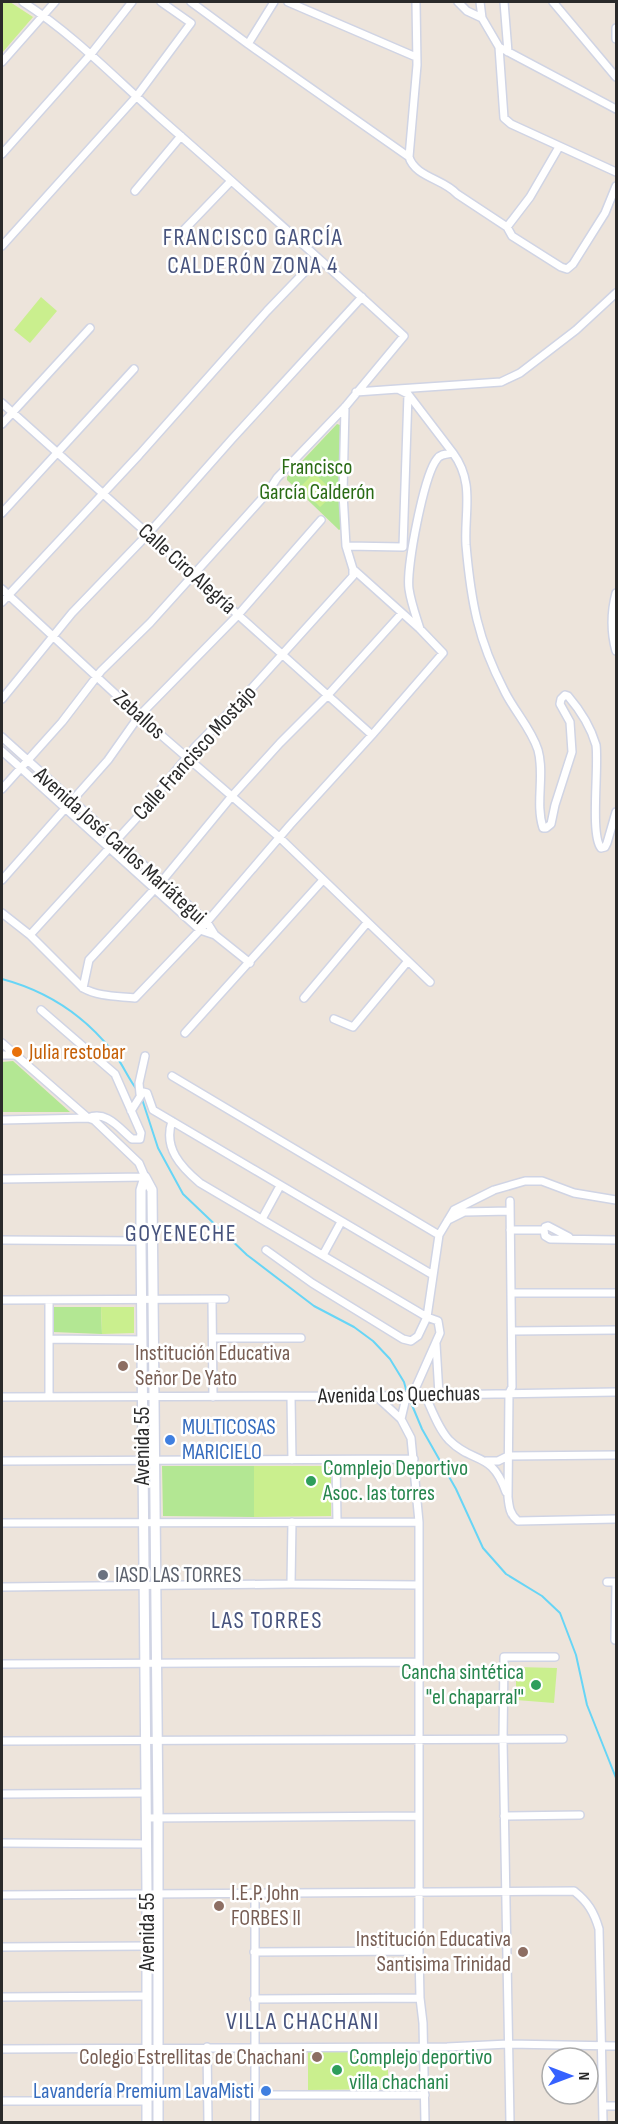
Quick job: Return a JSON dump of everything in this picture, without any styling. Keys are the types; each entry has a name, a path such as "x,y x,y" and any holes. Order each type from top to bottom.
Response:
{"street":[{"path":"2,789 62,722 96,676 150,623 268,492 277,478 345,407 404,336 136,97 91,54 45,16 23,2"},
{"path":"2,62 56,2"},
{"path":"2,154 91,54 132,2"},
{"path":"2,246 8,236 136,97 191,22 161,2"},
{"path":"191,2 409,157 413,165 451,187 457,194 507,227 512,236 567,269 573,264 605,213 616,186"},
{"path":"248,44 274,2"},
{"path":"288,2 416,57"},
{"path":"409,157 416,57 416,2"},
{"path":"458,2 467,11 482,18"},
{"path":"480,2 482,18 499,47 504,118 511,124 558,147 616,172"},
{"path":"504,2 508,52"},
{"path":"553,2 616,77"},
{"path":"616,28 616,39"},
{"path":"499,47 616,109"},
{"path":"135,191 181,136"},
{"path":"507,227 530,197 558,147"},
{"path":"181,233 231,181"},
{"path":"2,231 8,236"},
{"path":"2,602 5,592 102,494 267,311 318,258"},
{"path":"356,392 501,382 520,373 576,330 616,293"},
{"path":"2,699 52,636 148,534 362,297"},
{"path":"2,423 90,328"},
{"path":"2,513 134,369"},
{"path":"398,389 408,394 461,463 467,483 465,533 478,630 497,677 533,737 539,753 540,811 543,828 551,824 572,752 570,722 560,704 565,695 573,701 596,745 596,825 598,845 601,848 606,847 616,812"},
{"path":"346,546 403,547 408,394"},
{"name":"Calle Ciro Alegría","path":"2,403 372,735"},
{"path":"2,913 30,935 83,988 105,995 135,998 200,930 443,652 353,569 346,546 343,493 345,407"},
{"path":"420,629 409,588 409,573 417,526 436,460 440,456 453,453"},
{"path":"2,880 108,760 139,716 238,615 321,520"},
{"name":"Calle Francisco Mostajo","path":"30,935 110,849 186,757 282,656 353,576 353,569"},
{"name":"Zeballos","path":"5,592 139,716 279,837 430,982"},
{"path":"616,593 612,634 616,651"},
{"path":"83,988 89,960 162,881 232,796 402,613"},
{"name":"Avenida José Carlos Mariátegui","path":"2,737 207,922 215,935"},
{"name":"Avenida José Carlos Mariátegui","path":"2,751 200,930 215,935"},
{"path":"185,1033 323,880"},
{"path":"304,998 367,923"},
{"path":"215,935 250,963"},
{"path":"334,1019 353,1027 408,961"},
{"path":"40,1010 115,1074 141,1133 140,1138 132,1139 105,1117 87,1118"},
{"path":"2,1043 87,1118"},
{"path":"2,1055 16,1055"},
{"path":"131,1111 140,1094 139,1083 146,1056"},
{"path":"172,1076 439,1235"},
{"path":"140,1094 147,1093 153,1110 433,1275"},
{"path":"2,1119 87,1118 94,1120 139,1163 145,1178 2,1179"},
{"path":"172,1121 168,1133 169,1141 187,1172 200,1183 427,1317 438,1321 440,1333 416,1387 401,1410 401,1419"},
{"name":"Avenida 55","path":"145,1178 141,1190 141,1241 148,1946 147,2122"},
{"name":"Avenida 55","path":"145,1178 152,1190 158,1818 158,2122"},
{"path":"266,1250 312,1282 408,1341 418,1336 427,1317 439,1235 454,1210 495,1190 525,1181 542,1181 574,1192 616,1200"},
{"path":"262,1219 280,1186"},
{"path":"508,1497 509,1393 512,1387 510,1201"},
{"path":"448,1220 464,1212 510,1211"},
{"path":"323,1255 341,1222"},
{"path":"510,1230 544,1230 546,1226 551,1226 574,1239 616,1240"},
{"path":"2,1240 141,1241"},
{"path":"512,1293 616,1293"},
{"path":"2,1300 225,1299"},
{"path":"49,1300 49,1397"},
{"path":"212,1300 213,1396"},
{"path":"512,1331 616,1330"},
{"path":"213,1338 301,1338"},
{"path":"49,1339 142,1340"},
{"path":"436,1341 436,1376 439,1395"},
{"name":"Avenida Los Quechuas","path":"2,1397 291,1397 616,1392"},
{"path":"425,1395 440,1427 451,1443 496,1469 508,1497 513,1517 518,1521 616,1519"},
{"path":"376,1396 401,1419 411,1438 419,1522 419,1951 425,2122"},
{"path":"291,1397 292,1460"},
{"path":"485,1461 498,1461 508,1455 616,1455"},
{"path":"336,1460 337,1522"},
{"path":"2,1461 414,1460"},
{"path":"291,1584 292,1522"},
{"path":"2,1523 419,1522"},
{"path":"607,1582 616,1582 615,1640"},
{"path":"2,1587 419,1585"},
{"path":"510,2122 503,1740 504,1657 555,1657"},
{"path":"2,1664 419,1662"},
{"path":"2,1741 563,1739"},
{"path":"2,1794 146,1793"},
{"path":"504,1816 580,1815"},
{"path":"146,1818 418,1816"},
{"path":"2,1843 147,1844"},
{"path":"2,1895 574,1890 588,1903 599,1929 603,2122"},
{"path":"255,1893 255,2122"},
{"path":"2,1947 148,1946"},
{"path":"254,1952 419,1951"},
{"path":"2,1996 147,1996"},
{"path":"254,1999 420,1998"},
{"path":"2,2049 447,2047 508,2044 616,2046"},
{"path":"207,2047 208,2122"},
{"path":"255,2095 425,2095"},
{"path":"2,2101 147,2101"},
{"path":"603,2106 616,2106"}],"green space":[{"path":"2,2 10,2 33,17 2,53"},
{"path":"41,297 57,311 30,343 14,330"},
{"name":"Francisco García Calderón","path":"337,424 340,425 339,493 342,528 339,530 287,480 287,477"},
{"path":"314,473 335,493 320,507 300,487"},
{"path":"13,1061 70,1112 2,1112 2,1062"},
{"path":"53,1307 101,1307 102,1334 53,1332"},
{"path":"101,1307 134,1307 134,1333 102,1334"},
{"path":"162,1466 254,1466 254,1517 163,1516"},
{"path":"254,1466 331,1466 331,1516 254,1517"},
{"name":"Cancha sintética \"el chaparral\"","path":"516,1667 557,1668 554,1703 516,1700"},
{"path":"308,2051 388,2051 388,2089 308,2090"}],"waterway":[{"path":"2,979 34,990 77,1016 113,1052 138,1091"},
{"path":"142,1099 158,1148 183,1194 247,1255 314,1306 354,1327 373,1341 390,1359 404,1382 407,1393"},
{"path":"409,1398 422,1429 456,1489 483,1548 506,1574 542,1596 560,1613 576,1655 587,1705 616,1778"}],"place":[{"name":"Julia restobar","path":"17,1052"},
{"name":"Institución Educativa Señor De Yato","path":"123,1366"},
{"name":"MULTICOSAS MARICIELO","path":"170,1440"},
{"name":"Complejo Deportivo Asoc. las torres","path":"311,1481"},
{"name":"IASD LAS TORRES","path":"103,1575"},
{"name":"Cancha sintética \"el chaparral\"","path":"536,1685"},
{"name":"I.E.P. John FORBES II","path":"219,1906"},
{"name":"Institución Educativa Santisima Trinidad","path":"523,1952"},
{"name":"Colegio Estrellitas de Chachani","path":"317,2057"},
{"name":"Complejo deportivo villa chachani","path":"337,2070"},
{"name":"Lavandería Premium LavaMisti","path":"266,2091"}],"district":[{"name":"FRANCISCO GARCÍA CALDERÓN ZONA 4","path":"253,251"},
{"name":"GOYENECHE","path":"181,1233"},
{"name":"LAS TORRES","path":"267,1620"},
{"name":"VILLA CHACHANI","path":"303,2021"}]}
